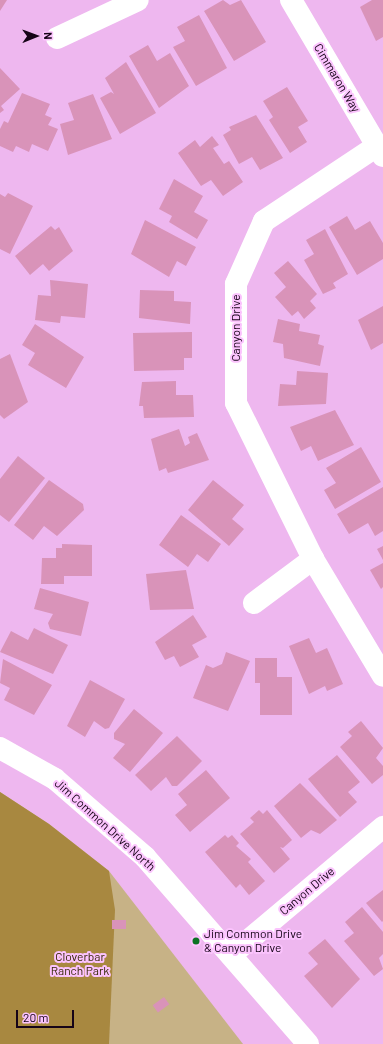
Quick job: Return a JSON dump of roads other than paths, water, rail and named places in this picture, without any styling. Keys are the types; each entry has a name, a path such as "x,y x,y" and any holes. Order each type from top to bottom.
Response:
{"street":[{"path":"57,38 138,0"},
{"name":"Cimmaron Way","path":"291,0 380,151"},
{"name":"Canyon Drive","path":"380,151 264,221 236,284 236,403 313,559 383,676"},
{"path":"254,603 313,559"},
{"name":"Jim Common Drive North","path":"0,748 55,779 146,857 308,1044"},
{"name":"Canyon Drive","path":"231,955 383,827"}],"place":[{"name":"Jim Common Drive & Canyon Drive","path":"196,941"}],"park label":[{"name":"Cloverbar Ranch Park","path":"80,964"}]}
